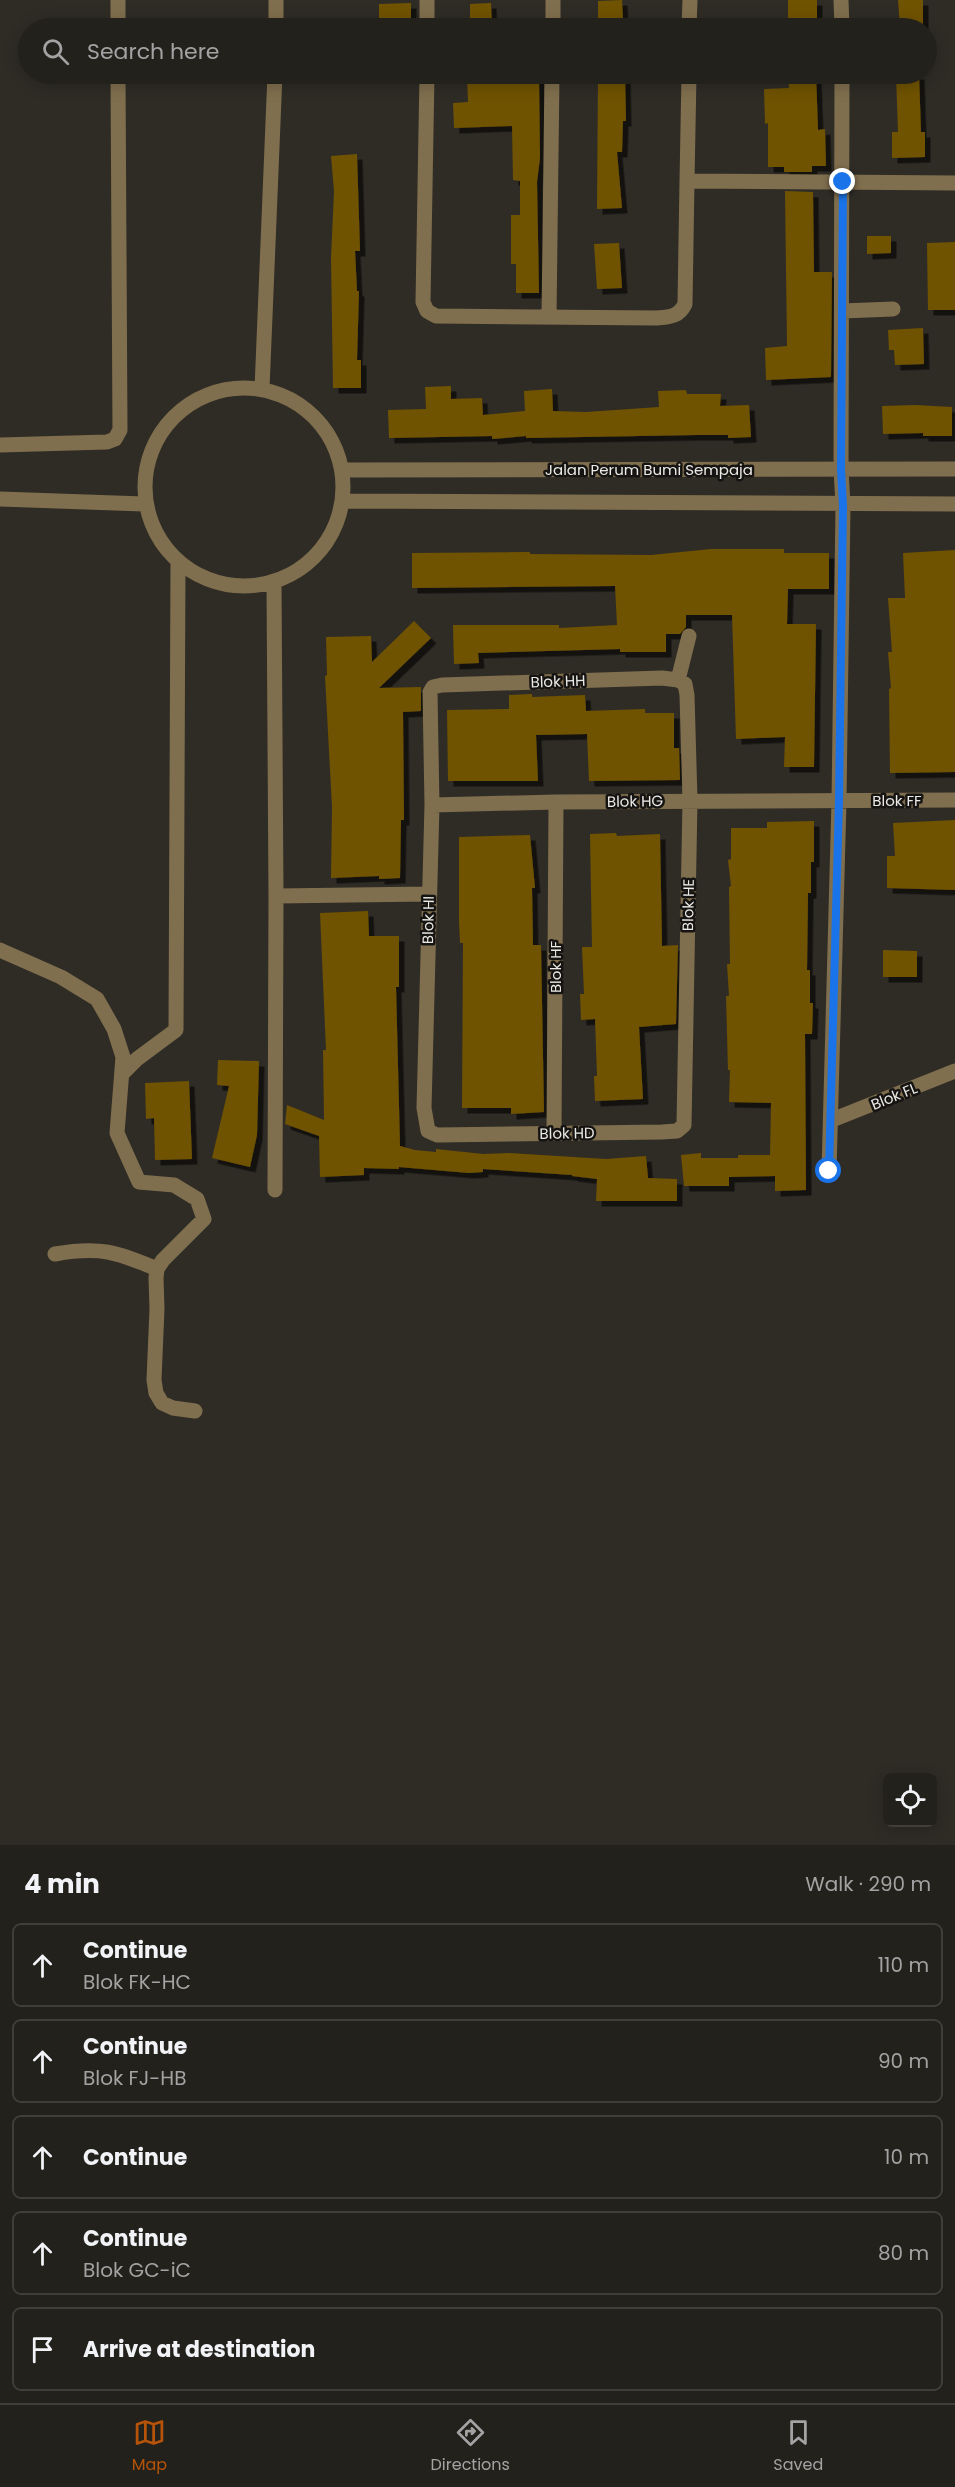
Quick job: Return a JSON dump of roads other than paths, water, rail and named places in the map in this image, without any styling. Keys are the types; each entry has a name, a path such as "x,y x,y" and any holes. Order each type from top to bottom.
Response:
{"street":[{"path":"118,0 118,18"},
{"path":"276,0 276,18"},
{"path":"427,0 427,18"},
{"path":"552,0 553,18"},
{"path":"689,18 690,0"},
{"path":"841,0 842,18"},
{"path":"0,445 107,442 115,439 120,430 118,84"},
{"path":"262,389 275,84"},
{"path":"427,84 423,302 427,311 436,316 657,318 673,316 682,310 685,304 689,84"},
{"path":"549,317 552,84"},
{"path":"829,1171 839,801 843,505 841,469 842,84"},
{"path":"687,181 955,183"},
{"path":"842,311 893,309"},
{"path":"246,387 262,389 279,393 309,411 330,437 342,470 342,501 335,528 320,551 299,570 274,582 240,586 207,579 178,561 157,534 144,504 147,467 159,435 182,409 212,392 246,387"},
{"name":"Jalan Perum Bumi Sempaja","path":"342,470 955,469"},
{"path":"0,499 144,504"},
{"path":"342,501 955,504"},
{"path":"122,1074 137,1059 176,1030 178,561"},
{"path":"274,582 275,1190"},
{"path":"678,680 689,636"},
{"name":"Blok HH","path":"429,699 434,687 442,685 662,678 678,680"},
{"name":"Blok HE","path":"678,680 685,684 687,695 690,800 686,1115"},
{"name":"Blok HI","path":"429,699 432,805 424,1108 428,1131 437,1135"},
{"name":"Blok HG","path":"432,805 690,800 839,801"},
{"name":"Blok FF","path":"839,801 955,800"},
{"name":"Blok HF","path":"554,1133 556,802"},
{"path":"276,896 429,894"},
{"path":"0,950 61,977 97,999 114,1029 123,1057 117,1133 139,1182 174,1185 198,1199 204,1219 173,1249 157,1269 157,1341 154,1380 156,1393 162,1403 173,1408 195,1411"},
{"name":"Blok FL","path":"832,1120 955,1071"},
{"name":"Blok HD","path":"437,1135 677,1131 684,1125 686,1115"},
{"path":"56,1254 81,1249 101,1250 121,1254 157,1269"}]}
